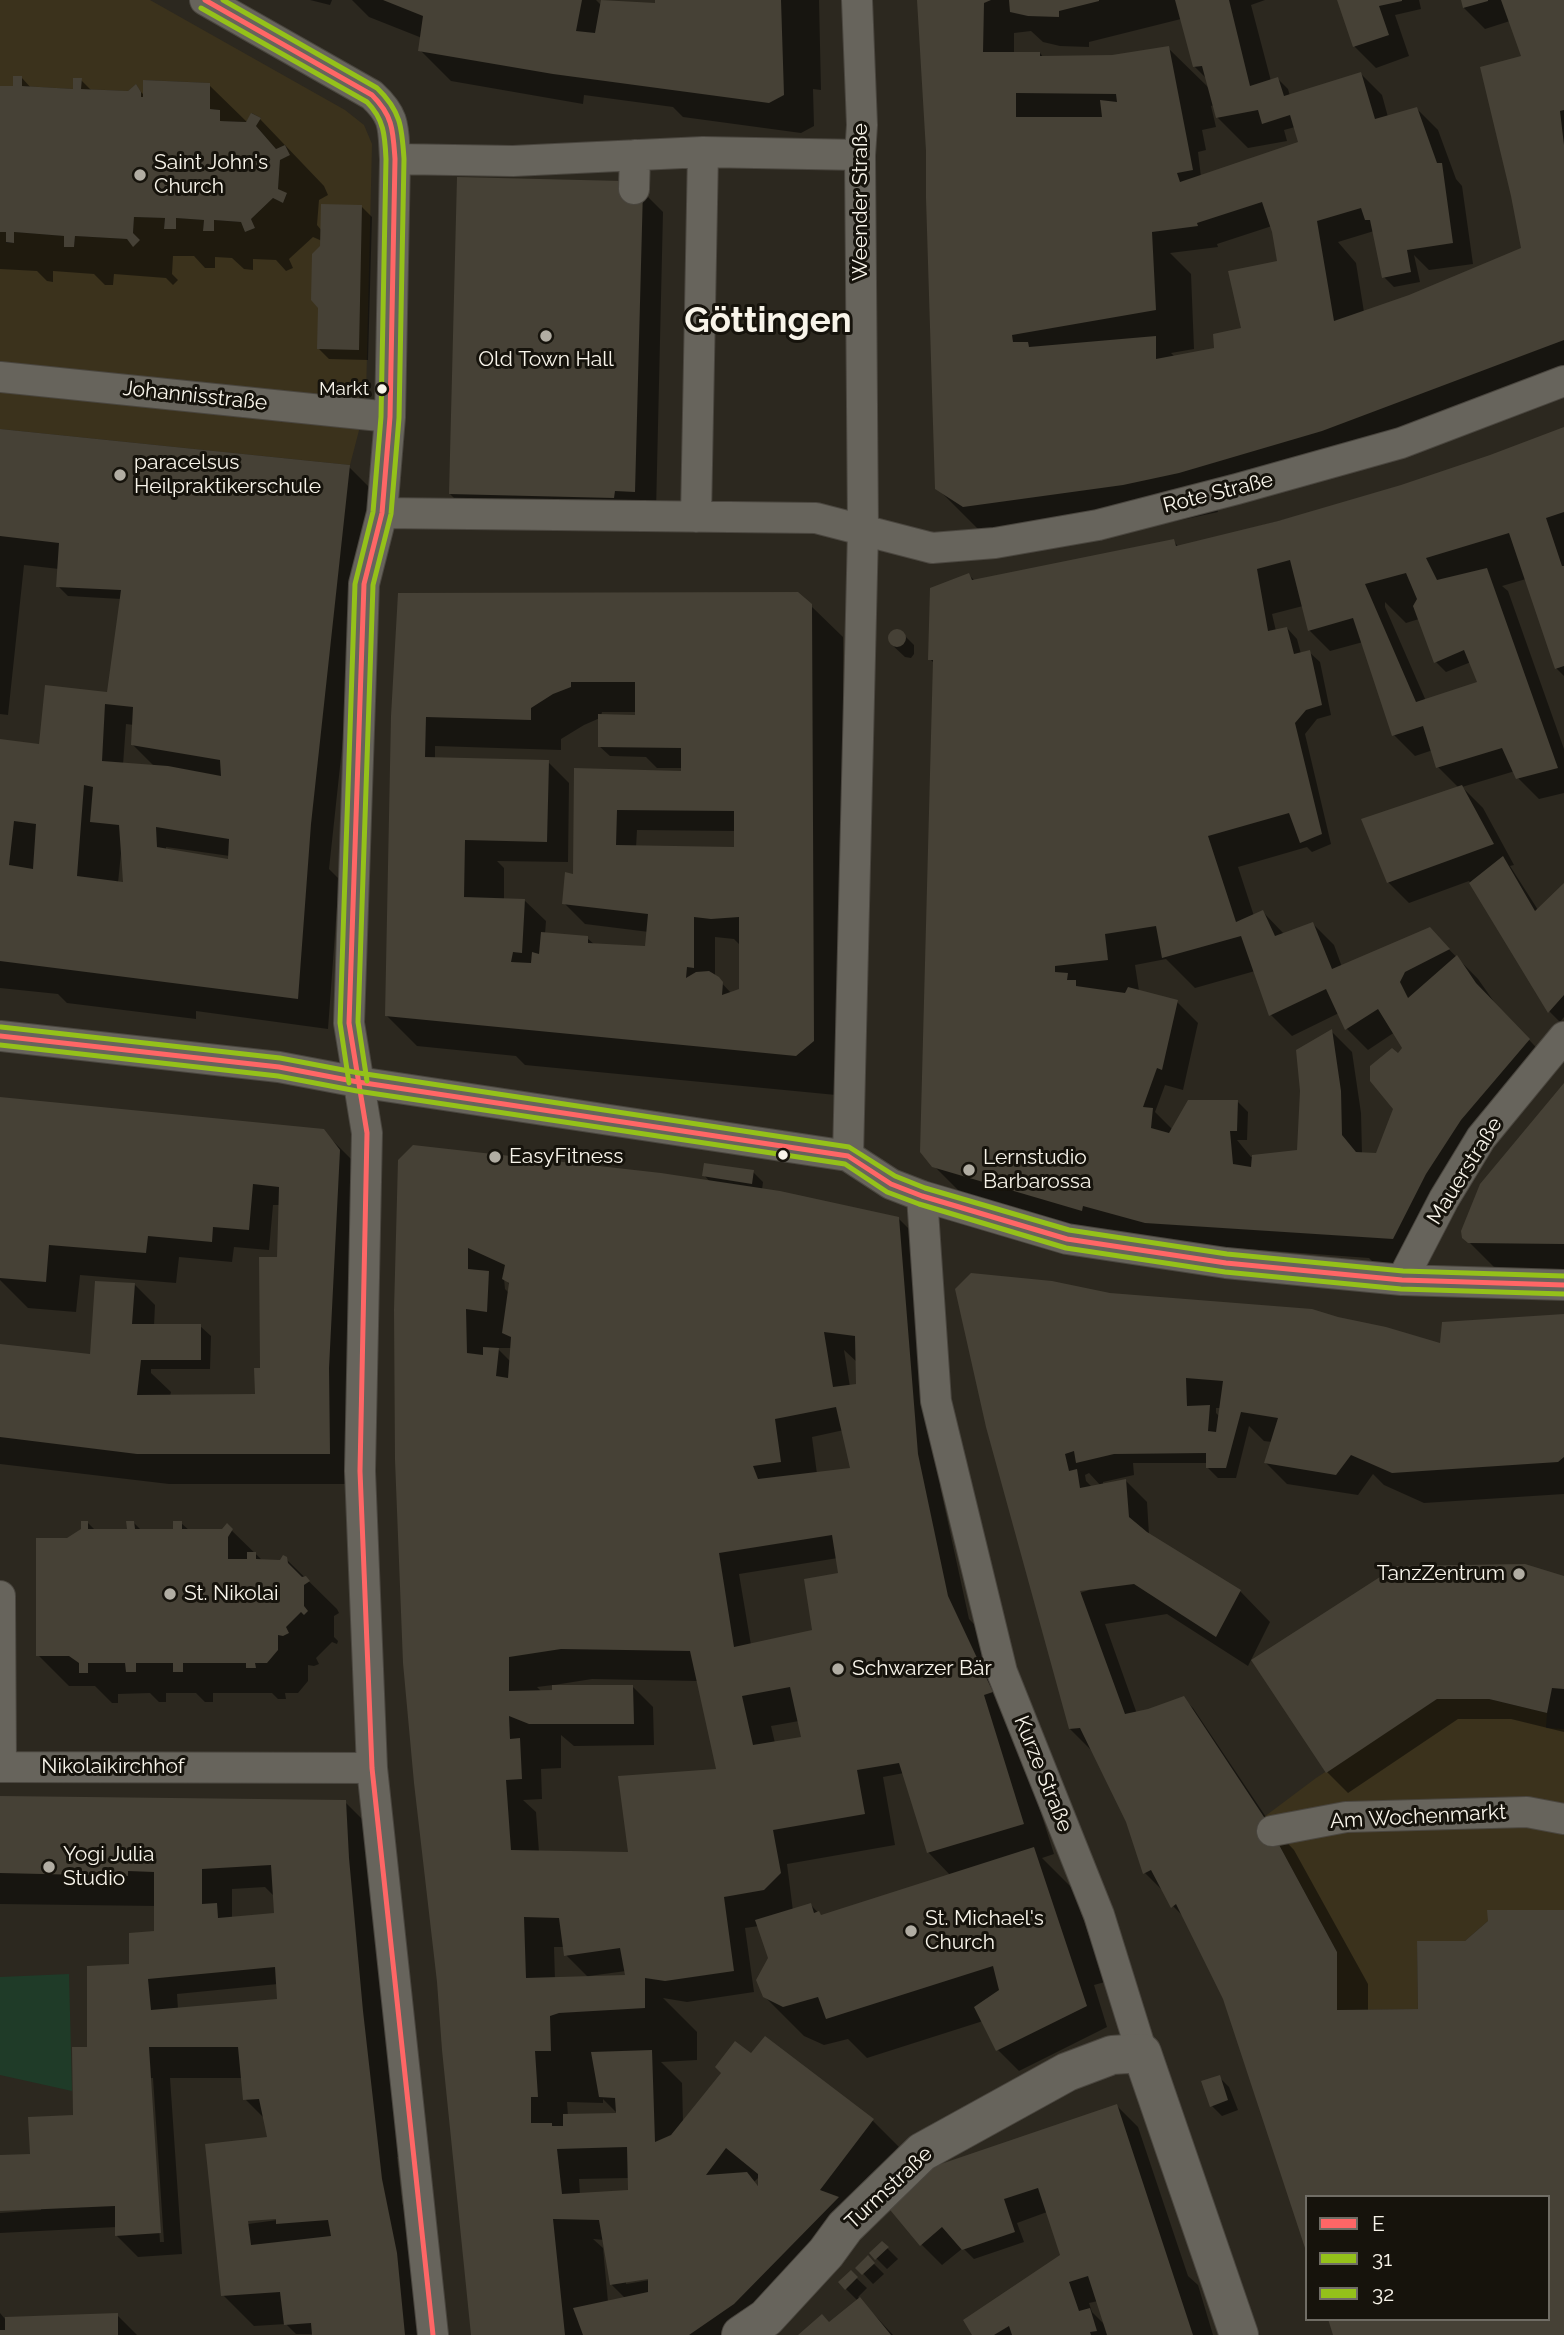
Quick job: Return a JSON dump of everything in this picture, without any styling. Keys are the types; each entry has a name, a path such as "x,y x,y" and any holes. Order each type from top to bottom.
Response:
{"street":[{"path":"205,0 372,95 386,108 393,123 395,159 390,417 382,513 364,584 349,1023 367,1133 360,1471 372,1769 433,2335"},
{"name":"Weender Straße","path":"848,1156 863,531 862,125 857,0"},
{"path":"395,159 513,161 704,152 860,155"},
{"path":"696,517 704,152"},
{"path":"634,189 635,155"},
{"name":"Johannisstraße","path":"0,377 390,417"},
{"name":"Rote Straße","path":"863,531 932,548 995,542 1098,525 1401,443 1564,381"},
{"path":"382,513 816,518 863,531"},
{"path":"0,1036 279,1067 358,1082 848,1156 891,1184 922,1196 1067,1240 1226,1263 1402,1280 1564,1285"},
{"name":"Mauerstraße","path":"1402,1280 1444,1199 1481,1138 1564,1037"},
{"name":"Kurze Straße","path":"922,1196 936,1401 1002,1672 1099,1915 1142,2053 1240,2335"},
{"name":"Nikolaikirchhof","path":"0,1596 1,1767 372,1769"},
{"name":"Am Wochenmarkt","path":"1272,1831 1346,1817 1527,1812 1564,1819"},
{"name":"Turmstraße","path":"741,2335 766,2318 826,2253 845,2227 922,2152 1067,2072 1112,2055 1142,2053"}],"shaded area":[{"path":"0,0 150,0 345,110 364,125 372,144 366,396 350,465 0,429 0,232 6,232 6,243 14,243 14,232 64,236 65,247 74,247 75,236 127,239 133,246 140,240 133,233 134,217 165,218 164,228 176,229 176,218 204,220 203,230 213,231 214,220 241,222 245,232 255,228 251,219 273,198 283,203 287,194 278,189 280,160 290,155 285,145 276,149 256,126 261,118 252,113 246,122 220,121 220,110 210,109 210,83 144,80 143,97 136,84 128,91 81,89 81,78 73,78 73,89 22,86 22,76 13,86 0,86"},
{"path":"1437,1699 1489,1699 1547,1713 1546,1728 1564,1729 1564,1910 1488,1910 1488,1921 1465,1941 1417,1942 1418,2009 1337,2010 1337,1952 1264,1817 1316,1778"}],"green space":[{"path":"69,1974 72,2091 0,2075 0,1977"}],"building":[{"path":"383,0 582,0 576,31 595,33 601,0 655,3 655,0 781,0 784,95 769,103 553,74 418,51 423,16"},
{"path":"917,0 991,0 984,3 983,52 1040,52 1040,56 1112,55 1169,46 1193,170 1177,173 1180,182 1298,142 1290,115 1262,124 1258,110 1216,118 1202,66 1193,67 1175,0 1229,0 1250,86 1278,77 1284,96 1361,72 1375,119 1417,107 1437,163 1442,163 1453,243 1407,250 1411,272 1382,278 1370,220 1365,220 1361,208 1317,221 1334,321 1409,295 1521,248 1480,67 1521,56 1501,0 1564,0 1564,110 1560,111 1564,145 1564,340 1322,431 1179,473 1123,485 963,507 935,489 926,151","holes":["1016,93 1116,94 1117,102 1100,100 1102,117 1016,117","1262,202 1272,232 1277,261 1228,271 1241,328 1213,334 1214,348 1156,359 1156,336 1029,347 1028,342 1013,342 1012,335 1156,310 1152,232 1198,226 1197,223"]},
{"path":"1009,0 1099,1 1059,11 1059,17 1028,16 1010,12"},
{"path":"1337,0 1402,1 1379,6 1389,35 1353,47"},
{"path":"1461,0 1488,0 1488,1 1463,8"},
{"name":"Saint John's Church","path":"13,76 22,76 22,86 73,89 73,78 82,78 81,89 128,91 136,84 141,97 143,80 210,83 210,109 220,110 220,121 246,122 251,113 261,118 256,126 276,149 285,145 290,155 280,160 278,189 287,193 283,203 273,198 251,219 255,228 245,232 241,222 214,220 214,231 203,231 204,220 176,218 176,229 164,229 165,218 134,217 133,233 140,240 133,247 127,239 75,236 74,247 64,247 64,236 14,232 14,243 6,242 6,232 0,232 0,86 13,86"},
{"name":"Old Town Hall","path":"457,177 623,181 643,189 635,492 615,491 614,498 449,494"},
{"path":"321,204 362,205 359,350 317,349 318,308 311,300 312,254 320,246"},
{"path":"1564,427 1564,512 1546,518 1564,566 1564,666 1555,669 1509,533 1426,558 1437,580 1487,568 1558,768 1516,779 1502,748 1436,768 1423,726 1392,736 1353,618 1308,631 1290,560 1257,569 1268,631 1287,627 1294,654 1310,650 1322,705 1306,710 1295,723 1322,834 1300,843 1289,813 1208,836 1236,922 1263,910 1275,936 1313,922 1332,969 1430,927 1450,949 1405,972 1400,982 1408,998 1457,955 1476,983 1530,1039 1461,1120 1426,1174 1393,1239 1145,1223 1083,1206 1082,1211 932,1167 920,1152 933,660 928,660 930,588 969,573 972,580 1174,539 1176,546 1278,521 1401,485","holes":["1406,573 1417,599 1413,606 1434,663 1464,650 1477,682 1416,702 1365,584","1156,926 1162,958 1241,936 1269,1016 1326,989 1345,1030 1378,1009 1402,1048 1398,1053 1392,1048 1370,1066 1370,1081 1393,1109 1376,1153 1356,1152 1342,1135 1341,1091 1332,1029 1296,1050 1300,1091 1297,1150 1252,1155 1251,1167 1233,1164 1230,1131 1237,1131 1238,1100 1188,1100 1169,1133 1151,1128 1153,1108 1143,1107 1157,1068 1162,1070 1178,1000 1128,987 1125,993 1076,986 1076,980 1067,980 1068,973 1055,972 1055,966 1108,960 1105,934"]},
{"path":"0,429 350,465 311,824 298,999 0,961 0,739 39,744 45,685 107,692 121,590 56,587 59,543 0,536","holes":["105,704 133,707 131,745 220,760 221,776 168,766 102,761","84,785 93,787 90,822 119,825 123,882 77,876","14,821 36,824 33,869 9,865","156,827 229,839 228,859 157,847"]},
{"path":"798,592 812,604 814,1041 796,1056 385,1016 391,716 398,593","holes":["571,682 635,682 635,715 598,714 598,747 681,748 681,771 574,768 573,874 565,872 562,904 648,914 645,946 588,943 588,936 541,932 539,954 532,952 531,963 511,962 513,952 522,953 525,899 464,897 465,840 547,842 549,760 425,757 426,717 531,720 531,708 553,694 571,687","617,810 734,811 734,847 616,845","694,917 739,917 739,989 722,995 723,982 709,971 696,972 686,978 687,967 694,968"]},
{"path":"893,629 901,629 906,638 904,645 893,647 888,642 888,634"},
{"path":"1462,785 1494,844 1387,883 1361,819"},
{"path":"1503,856 1535,911 1564,883 1564,995 1548,1013 1469,883"},
{"path":"1564,1083 1564,1244 1468,1243 1462,1238 1461,1231 1480,1184"},
{"path":"0,1097 324,1129 340,1150 329,1368 330,1454 137,1454 0,1437 0,1344 90,1354 95,1281 135,1283 132,1324 201,1324 201,1360 141,1360 137,1395 255,1394 254,1368 260,1368 259,1257 277,1257 279,1187 253,1184 249,1230 213,1227 212,1242 148,1236 146,1253 49,1245 46,1282 0,1278"},
{"path":"413,1145 661,1173 780,1191 899,1217 918,1454 948,1596 993,1692 984,1695 1024,1824 927,1853 899,1763 857,1770 865,1814 773,1830 781,1873 764,1890 724,1897 734,1971 665,1981 645,1978 645,2008 559,2013 550,2016 551,2051 535,2051 538,2097 531,2097 531,2123 563,2126 563,2114 616,2113 615,2098 599,2097 591,2052 652,2050 655,2142 671,2135 721,2073 715,2067 735,2041 751,2053 765,2036 874,2119 820,2190 839,2197 734,2304 689,2335 583,2335 573,2308 648,2292 648,2279 610,2285 599,2220 553,2219 565,2335 471,2335 403,1663 395,1460 394,1310 398,1160","holes":["468,1248 505,1265 502,1279 509,1283 502,1333 511,1337 508,1378 496,1376 499,1348 483,1347 483,1355 467,1353 466,1309 487,1312 489,1271 468,1269","824,1332 855,1336 856,1384 833,1387","836,1407 850,1468 758,1479 753,1466 781,1462 775,1419","832,1535 838,1573 804,1579 812,1630 734,1647 719,1553","561,1649 690,1651 716,1769 618,1776 628,1852 511,1850 506,1780 522,1779 520,1738 510,1739 509,1716 529,1724 634,1724 633,1685 552,1685 552,1690 509,1691 509,1657","790,1687 801,1737 753,1745 742,1696","524,1917 559,1918 564,1956 620,1948 625,1975 526,1978","627,2147 628,2190 562,2194 557,2149","726,2148 758,2174 758,2186 747,2172 706,2175"]},
{"path":"704,1163 754,1170 752,1184 702,1176"},
{"path":"971,1273 1052,1281 1110,1293 1312,1309 1440,1343 1442,1322 1564,1314 1564,1457 1558,1462 1392,1473 1351,1455 1336,1475 1264,1463 1278,1418 1241,1412 1226,1468 1206,1468 1206,1453 1114,1454 1076,1463 1074,1451 1065,1454 1069,1471 1077,1469 1080,1488 1126,1479 1129,1517 1147,1532 1241,1590 1216,1637 1134,1584 1080,1591 1125,1714 1184,1696 1264,1817 1337,1952 1337,2010 1418,2009 1417,1941 1465,1941 1488,1921 1487,1910 1564,1910 1564,2335 1333,2335 1329,2321 1550,2321 1550,2195 1305,2195 1305,2248 1223,1999 1176,1904 1171,1908 1151,1870 1143,1874 1126,1822 1080,1728 1069,1729 986,1427 955,1289","holes":["1186,1378 1223,1381 1216,1432 1208,1431 1210,1405 1187,1406"]},
{"name":"St. Nikolai","path":"81,1521 88,1521 88,1529 127,1529 126,1521 134,1521 135,1529 173,1529 173,1521 182,1521 182,1529 222,1529 227,1523 233,1529 228,1537 228,1559 247,1559 247,1552 256,1552 256,1559 280,1560 283,1555 287,1557 288,1563 310,1581 304,1585 304,1606 308,1611 304,1615 301,1612 286,1627 289,1633 278,1635 278,1650 267,1663 255,1663 256,1668 246,1668 246,1663 183,1663 183,1672 173,1672 173,1663 136,1663 136,1672 126,1672 125,1663 88,1663 88,1673 79,1673 79,1663 69,1656 36,1656 36,1538 67,1538 81,1529"},
{"path":"1525,1564 1564,1576 1564,1689 1552,1688 1547,1713 1489,1699 1437,1699 1326,1773 1251,1660 1397,1566"},
{"path":"0,1796 346,1800 363,2011 382,2179 397,2253 405,2335 312,2335 311,2323 284,2325 280,2292 221,2296 205,2144 267,2137 259,2099 243,2100 238,2047 149,2047 161,2233 115,2236 115,2206 0,2211 0,2155 30,2154 28,2117 73,2115 72,2047 87,2047 87,1966 129,1964 129,1933 154,1931 154,1872 128,1871 128,1876 0,1873","holes":["271,1865 274,1913 218,1918 217,1903 202,1904 202,1869","275,1967 277,1999 151,2010 148,1979","276,2219 276,2224 328,2220 331,2236 251,2245 248,2221"]},
{"name":"St. Michael's Church","path":"1034,1847 1087,2006 996,2051 974,2007 999,1990 993,1966 826,2019 818,1997 783,2007 763,1997 756,1980 768,1958 755,1920 811,1903 814,1913 819,1911 821,1915"},
{"path":"1220,2075 1228,2100 1210,2107 1201,2081"},
{"path":"1117,2104 1193,2335 1107,2335 1088,2276 1069,2282 1079,2311 1090,2308 1097,2331 1090,2332 1091,2335 1012,2335 1009,2326 994,2335 972,2335 963,2320 1060,2255 1038,2188 1004,2199 1015,2232 962,2250 942,2227 920,2246 886,2205 932,2167"},
{"path":"882,2241 889,2247 875,2260 869,2253"},
{"path":"868,2255 875,2263 862,2275 855,2268"},
{"path":"851,2270 858,2277 845,2290 838,2282"},
{"path":"860,2297 891,2335 798,2335 822,2314 829,2322"},
{"path":"118,2313 118,2335 0,2335 0,2330 5,2330 5,2317"}],"transit line":[{"name":"E","path":"205,0 372,95 388,117 394,140 390,417 382,513 364,584 349,1023 367,1133 360,1471 372,1768 433,2335"},
{"name":"32","path":"223,0 377,88 396,112 402,138 404,159 399,418 391,514 373,585 358,1022 367,1081"},
{"name":"31","path":"201,8 367,102 377,115 384,135 386,159 381,417 373,512 355,584 340,1023 349,1083"},
{"name":"32","path":"1,1027 280,1058 359,1073 849,1147 895,1176 925,1188 1069,1230 1227,1254 1403,1271 1564,1276"},
{"name":"E","path":"0,1036 279,1067 358,1082 848,1156 891,1184 922,1196 1067,1239 1226,1263 1402,1280 1564,1285"},
{"name":"31","path":"0,1045 278,1076 357,1091 845,1164 887,1192 1066,1248 1225,1272 1401,1289 1564,1294"}],"place":[{"name":"Saint John's Church","path":"140,175"},
{"name":"Old Town Hall","path":"546,336"},
{"name":"Markt","path":"382,389"},
{"name":"paracelsus Heilpraktikerschule","path":"120,475"},
{"name":"EasyFitness","path":"495,1157"},
{"name":"Lernstudio Barbarossa","path":"969,1170"},
{"name":"TanzZentrum","path":"1519,1574"},
{"name":"St. Nikolai","path":"170,1594"},
{"name":"Schwarzer Bär","path":"838,1669"},
{"name":"Yogi Julia Studio","path":"49,1867"},
{"name":"St. Michael's Church","path":"911,1931"}],"district":[{"name":"Göttingen","path":"768,321"}]}
